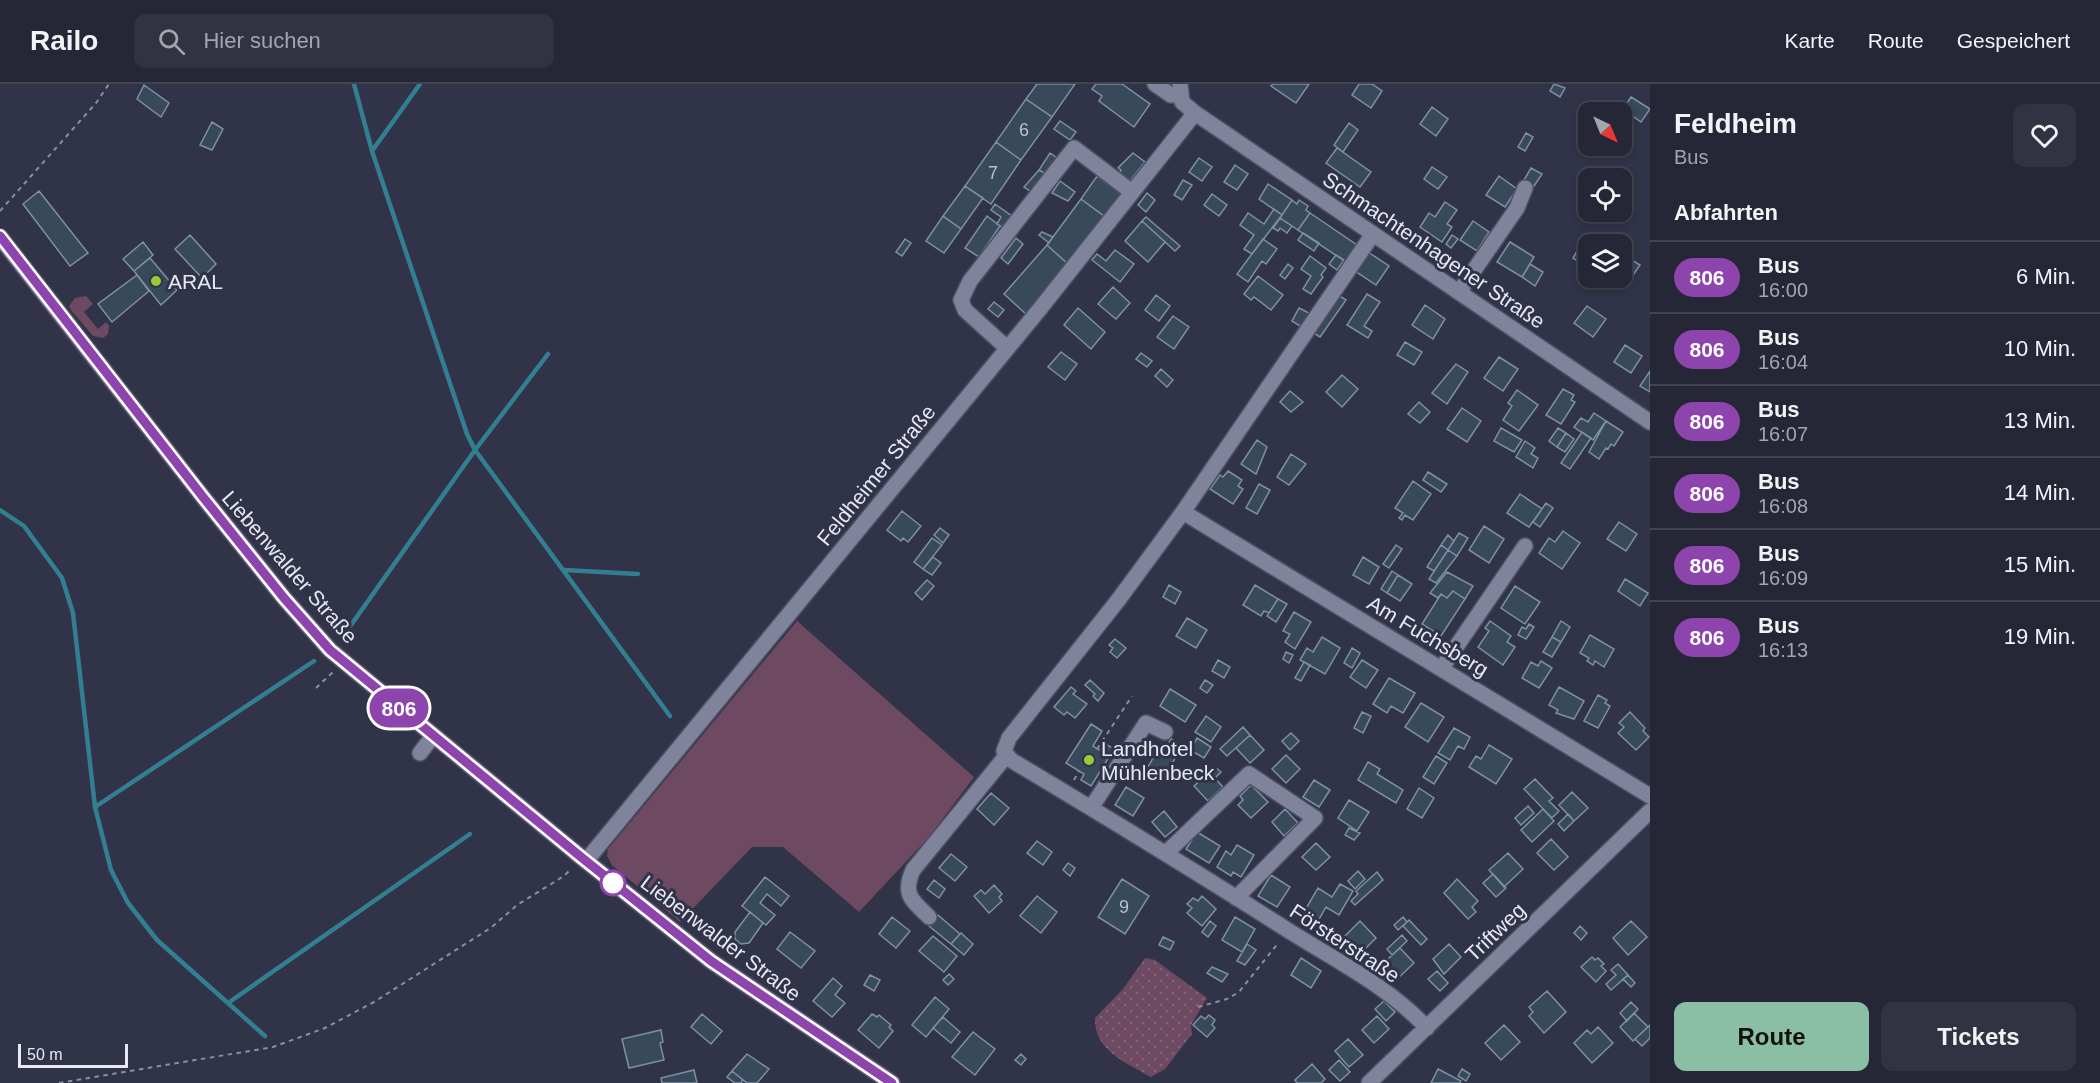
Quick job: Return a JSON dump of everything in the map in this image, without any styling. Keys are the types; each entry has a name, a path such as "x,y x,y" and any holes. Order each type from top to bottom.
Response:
{"main road":[{"name":"Liebenwalder Straße","path":"0,237 284,598 344,662 584,859 736,979 892,1083"}],"street":[{"path":"1155,84 1171,95 1180,89"},
{"name":"Schmachtenhagener Straße","path":"1180,89 1182,102 1195,113 1650,422"},
{"name":"Feldheimer Straße","path":"584,859 1007,348 1195,113"},
{"path":"1007,348 964,310 961,300 970,280 1009,234 1074,148 1132,192"},
{"path":"1459,292 1517,208 1525,188"},
{"path":"929,917 910,898 907,890 913,870 1009,758 1004,750 1010,738 1184,512 1373,234"},
{"name":"Am Fuchsberg","path":"1184,512 1650,796"},
{"path":"1441,669 1525,546"},
{"path":"1091,808 1146,723 1165,732"},
{"path":"420,753 433,736"},
{"name":"Försterstraße","path":"1009,758 1361,975 1416,1016 1427,1028"},
{"path":"1166,853 1249,774 1315,818 1236,898"},
{"name":"Triftweg","path":"1379,1080 1427,1028 1650,811"}],"path":[{"path":"0,211 96,103 109,84"},
{"path":"316,688 344,662"},
{"path":"1096,748 1132,696"},
{"path":"59,1083 273,1047 325,1028 374,1002 492,927 517,905 564,876 584,859"},
{"path":"1198,1007 1227,999 1239,992 1289,930"}],"shaded area":[{"path":"86,296 93,304 84,312 98,329 106,322 109,326 108,334 103,338 93,336 69,306 75,298"},
{"path":"797,621 974,777 929,837 859,912 783,847 752,847 680,922 612,865 607,856 608,849"},
{"path":"1145,958 1155,960 1207,998 1191,1025 1192,1034 1165,1069 1151,1077 1122,1061 1106,1047 1096,1029 1095,1018 1123,989"}],"building":[{"path":"1037,84 1075,84 1052,117 1026,99"},
{"path":"1096,84 1122,84 1150,104 1134,127 1099,101 1102,96 1092,89"},
{"path":"1273,84 1309,84 1296,103 1271,86"},
{"path":"1359,84 1372,84 1382,91 1371,108 1352,95"},
{"path":"1554,84 1565,88 1560,97 1550,91"},
{"path":"144,85 169,103 161,117 137,99"},
{"path":"1631,97 1650,109 1641,122 1632,116 1632,102 1628,102"},
{"path":"1026,99 1052,117 1021,160 996,142"},
{"path":"1432,107 1448,119 1436,136 1420,124"},
{"path":"1060,121 1076,132 1070,140 1054,129"},
{"path":"212,122 223,129 212,150 200,145"},
{"path":"1349,123 1358,130 1343,152 1334,145"},
{"path":"1526,133 1533,137 1525,151 1518,147"},
{"path":"996,142 1021,160 991,204 965,186"},
{"path":"1337,148 1371,172 1360,187 1326,163"},
{"path":"1050,153 1057,158 1046,174 1039,170"},
{"path":"1133,153 1145,162 1130,181 1119,173 1121,170 1118,168"},
{"path":"1199,158 1212,167 1202,181 1189,172"},
{"path":"1235,165 1248,174 1237,190 1224,182"},
{"path":"1432,167 1447,177 1438,189 1424,179"},
{"path":"1531,168 1542,174 1534,186 1524,180"},
{"path":"1039,170 1046,174 1033,193 1024,187"},
{"path":"1097,176 1121,194 1104,216 1081,199"},
{"path":"1499,176 1517,189 1505,207 1486,195"},
{"path":"1183,180 1192,185 1182,200 1174,195"},
{"path":"1060,181 1075,192 1068,201 1052,193"},
{"path":"1268,184 1292,200 1282,215 1259,199"},
{"path":"965,186 983,198 961,229 943,216"},
{"path":"39,191 88,253 70,266 23,204"},
{"path":"1147,193 1155,200 1146,212 1138,205"},
{"path":"1212,194 1227,205 1219,216 1204,205"},
{"path":"1081,199 1104,216 1069,265 1047,245"},
{"path":"1292,200 1297,204 1299,200 1308,206 1306,210 1310,213 1298,230 1280,218"},
{"path":"1445,202 1457,210 1447,224 1452,227 1442,242 1420,227 1429,213 1435,217"},
{"path":"995,204 1016,219 1008,231 997,224 1001,217 991,210"},
{"path":"1274,209 1282,215 1252,254 1244,249 1254,235 1240,225 1248,213 1264,224"},
{"path":"1310,213 1357,245 1346,262 1298,230"},
{"path":"943,216 961,229 944,253 926,241"},
{"path":"987,216 1000,226 979,257 965,248"},
{"path":"1146,217 1180,246 1175,251 1142,221"},
{"path":"1280,218 1292,226 1287,233 1280,228 1278,231 1273,228"},
{"path":"1142,221 1165,242 1148,262 1125,241"},
{"path":"1473,221 1489,232 1477,251 1460,240"},
{"path":"1042,232 1053,237 1049,243 1039,235"},
{"path":"1303,233 1319,243 1314,251 1298,240"},
{"path":"190,235 216,264 202,278 175,249"},
{"path":"1452,235 1458,239 1451,248 1446,244"},
{"path":"1016,238 1023,244 1008,264 1001,258"},
{"path":"905,239 911,243 902,256 896,252"},
{"path":"1263,239 1277,249 1266,264 1262,261 1248,282 1237,274"},
{"path":"143,242 153,255 134,271 123,259"},
{"path":"1510,242 1534,257 1522,277 1497,262"},
{"path":"1047,245 1069,265 1026,314 1004,294"},
{"path":"1115,250 1134,264 1120,282 1092,260 1097,254 1106,261"},
{"path":"1578,250 1578,261 1573,258"},
{"path":"1368,252 1389,266 1376,285 1355,271"},
{"path":"1336,255 1344,260 1337,270 1329,264"},
{"path":"1310,256 1326,268 1321,275 1323,277 1311,294 1303,289 1311,276 1301,269"},
{"path":"150,258 177,290 161,305 134,271"},
{"path":"1632,260 1640,265 1632,277"},
{"path":"1288,264 1293,268 1285,279 1280,275"},
{"path":"1530,264 1543,272 1535,286 1522,277"},
{"path":"137,275 149,291 112,322 98,304"},
{"path":"1258,276 1283,295 1271,310 1254,297 1251,300 1244,294"},
{"path":"1113,287 1130,303 1116,319 1098,304"},
{"path":"1367,294 1380,302 1364,326 1372,331 1368,338 1347,325"},
{"path":"1156,295 1170,306 1159,321 1145,310"},
{"path":"1338,295 1346,300 1320,337 1312,332"},
{"path":"994,302 1004,310 998,317 988,309"},
{"path":"1425,305 1445,319 1433,339 1412,325"},
{"path":"1587,306 1606,319 1593,337 1574,323"},
{"path":"1078,308 1105,332 1091,349 1064,325"},
{"path":"1299,308 1311,314 1303,328 1292,321"},
{"path":"1173,316 1189,327 1174,349 1157,337"},
{"path":"1405,342 1422,352 1414,365 1397,355"},
{"path":"1625,345 1642,356 1631,373 1614,362"},
{"path":"1061,352 1077,364 1065,380 1048,367"},
{"path":"1141,353 1152,361 1147,367 1136,359"},
{"path":"1499,357 1518,369 1503,391 1484,378"},
{"path":"1456,364 1468,372 1447,404 1432,393"},
{"path":"1161,369 1173,380 1167,387 1155,376"},
{"path":"1650,371 1650,392 1640,386"},
{"path":"1342,375 1358,389 1342,407 1326,392"},
{"path":"1563,389 1574,395 1571,400 1575,402 1561,424 1546,415"},
{"path":"1517,390 1538,405 1519,431 1503,420 1512,406 1508,403"},
{"path":"1290,391 1303,402 1291,412 1280,402"},
{"path":"1419,402 1430,412 1420,423 1408,414"},
{"path":"1462,408 1481,421 1467,442 1447,429"},
{"path":"1594,413 1606,421 1593,440 1574,427 1581,418 1588,422"},
{"path":"1606,421 1623,432 1614,446 1611,444 1608,449 1606,448 1599,459 1589,452"},
{"path":"1501,428 1522,440 1514,452 1494,441"},
{"path":"1558,428 1566,433 1557,447 1549,441"},
{"path":"1582,432 1591,438 1570,469 1561,463"},
{"path":"1566,433 1574,439 1565,452 1557,447"},
{"path":"1257,440 1267,447 1256,474 1241,464"},
{"path":"1525,441 1535,448 1531,454 1538,458 1533,468 1516,457"},
{"path":"1291,454 1306,464 1289,485 1277,477"},
{"path":"1228,471 1242,480 1238,486 1243,489 1233,504 1210,489 1220,475 1223,477"},
{"path":"1428,472 1447,484 1441,492 1423,480"},
{"path":"1413,481 1431,494 1413,520 1405,515 1402,520 1399,518 1403,513 1395,508"},
{"path":"1259,484 1270,490 1257,514 1246,508"},
{"path":"1520,494 1542,509 1529,527 1507,513"},
{"path":"1546,503 1553,508 1540,527 1533,522"},
{"path":"902,511 921,526 908,542 903,538 901,541 887,530"},
{"path":"1619,522 1637,534 1626,551 1607,539"},
{"path":"1484,526 1504,539 1489,563 1469,550"},
{"path":"940,528 949,535 943,543 934,535"},
{"path":"1563,531 1580,543 1562,569 1539,553 1549,538 1555,542"},
{"path":"1459,533 1468,538 1457,556 1448,550"},
{"path":"1448,535 1454,541 1448,550 1441,545"},
{"path":"932,538 942,545 923,569 914,562"},
{"path":"1396,545 1402,549 1389,568 1383,564"},
{"path":"1441,545 1448,550 1434,571 1427,567"},
{"path":"1448,550 1457,556 1436,583 1429,579"},
{"path":"933,557 941,563 932,575 923,569"},
{"path":"1363,557 1379,567 1369,584 1353,575"},
{"path":"1392,571 1398,575 1387,593 1381,589"},
{"path":"1447,572 1473,586 1465,599 1453,591 1447,598 1441,594 1438,598 1430,593"},
{"path":"1398,575 1412,584 1400,601 1387,593"},
{"path":"1625,579 1648,593 1640,606 1618,591"},
{"path":"927,580 934,586 922,600 915,593"},
{"path":"1169,585 1181,592 1175,604 1163,597"},
{"path":"1255,585 1278,599 1269,613 1264,611 1261,616 1243,605"},
{"path":"1515,586 1540,602 1525,624 1501,608"},
{"path":"1453,591 1465,599 1441,636 1422,624 1441,594 1447,598"},
{"path":"1278,599 1287,604 1276,622 1267,616"},
{"path":"1294,612 1311,622 1295,649 1285,642 1290,634 1283,631"},
{"path":"1187,618 1207,630 1196,648 1176,636"},
{"path":"1490,621 1511,636 1507,642 1515,647 1503,665 1478,647 1489,631 1485,628"},
{"path":"1561,621 1570,627 1561,642 1552,637"},
{"path":"1529,624 1534,627 1526,639 1518,635 1522,627 1526,629"},
{"path":"1590,635 1614,649 1604,667 1595,661 1593,665 1587,661 1589,658 1580,653"},
{"path":"1322,637 1340,648 1325,674 1300,660 1307,648 1313,652"},
{"path":"1552,637 1561,642 1552,657 1543,652"},
{"path":"1115,639 1126,648 1117,658 1110,652 1113,648 1109,645"},
{"path":"1352,648 1360,653 1352,668 1344,663"},
{"path":"1286,652 1293,655 1289,663 1283,659"},
{"path":"1218,660 1230,667 1224,678 1212,671"},
{"path":"1362,660 1378,670 1366,688 1350,677"},
{"path":"1541,661 1552,668 1539,688 1522,678 1531,662 1538,666"},
{"path":"1304,662 1310,665 1301,681 1295,678"},
{"path":"1389,678 1415,693 1403,713 1391,706 1387,713 1373,704"},
{"path":"1090,680 1104,693 1098,701 1093,696 1095,694 1085,685"},
{"path":"1205,680 1213,685 1207,693 1200,688"},
{"path":"1071,687 1076,691 1073,694 1087,704 1075,718 1067,712 1064,715 1054,707"},
{"path":"1559,687 1584,701 1574,719 1556,713 1558,710 1549,705"},
{"path":"1170,689 1196,705 1185,722 1160,706"},
{"path":"1598,695 1607,700 1605,703 1610,706 1598,728 1584,721"},
{"path":"1421,703 1444,717 1428,742 1405,727"},
{"path":"1362,712 1371,716 1363,733 1354,728"},
{"path":"1630,712 1645,728 1643,731 1649,737 1636,750 1618,733 1624,727 1619,723"},
{"path":"1206,716 1221,727 1211,742 1195,732"},
{"path":"1091,724 1102,731 1093,746 1099,750 1104,743 1114,749 1091,786 1081,780 1084,774 1066,763"},
{"path":"1243,727 1250,735 1227,756 1220,749"},
{"path":"1454,728 1470,737 1464,749 1458,746 1450,760 1438,753"},
{"path":"1291,733 1299,741 1290,750 1282,741"},
{"path":"1250,735 1264,750 1250,763 1236,748"},
{"path":"1197,738 1211,747 1204,758 1190,750"},
{"path":"1171,739 1181,745 1176,753 1166,747"},
{"path":"1161,744 1178,753 1165,776 1148,767"},
{"path":"1489,745 1512,759 1496,784 1469,767 1476,756 1481,759"},
{"path":"1286,755 1300,769 1286,783 1272,769"},
{"path":"1436,756 1447,763 1434,784 1423,777"},
{"path":"1368,762 1380,769 1377,774 1403,790 1396,803 1358,780"},
{"path":"1215,767 1221,772 1215,778 1209,772"},
{"path":"1209,772 1223,787 1208,801 1194,786"},
{"path":"1535,779 1553,798 1549,801 1559,811 1552,818 1524,789"},
{"path":"1314,780 1330,790 1319,807 1303,797"},
{"path":"1251,785 1268,802 1251,818 1238,805 1243,800 1240,796"},
{"path":"1126,787 1144,798 1133,816 1115,805"},
{"path":"1419,788 1434,798 1422,818 1407,809"},
{"path":"1572,792 1588,808 1574,821 1559,805"},
{"path":"991,793 1009,808 994,825 977,809"},
{"path":"1349,800 1369,812 1357,831 1338,818"},
{"path":"1528,806 1534,813 1521,825 1515,818"},
{"path":"1285,809 1298,823 1284,836 1272,822"},
{"path":"1543,809 1554,821 1532,842 1521,830"},
{"path":"1164,811 1177,827 1165,837 1152,822"},
{"path":"1568,814 1574,821 1564,831 1558,824"},
{"path":"1349,828 1360,833 1354,840 1345,835"},
{"path":"1197,832 1220,846 1209,863 1186,849"},
{"path":"1551,839 1568,857 1554,870 1537,853"},
{"path":"1037,841 1052,852 1043,865 1027,853"},
{"path":"1316,843 1330,857 1316,870 1302,857"},
{"path":"1237,845 1254,855 1241,877 1233,872 1231,876 1217,867 1226,851 1231,855"},
{"path":"1508,853 1523,869 1504,887 1489,870"},
{"path":"951,854 967,867 955,881 939,868"},
{"path":"1068,863 1075,868 1070,876 1063,870"},
{"path":"1358,871 1365,879 1355,889 1348,881"},
{"path":"1377,872 1383,880 1355,905 1351,901 1358,894 1356,891"},
{"path":"1493,874 1506,888 1496,897 1483,883"},
{"path":"1271,875 1290,887 1277,907 1258,896"},
{"path":"765,877 789,896 781,906 767,894 760,903 775,915 766,925 742,906"},
{"path":"1122,879 1149,896 1125,934 1098,917"},
{"path":"1457,879 1478,901 1472,907 1476,912 1468,919 1444,893"},
{"path":"934,880 945,889 939,898 927,889"},
{"path":"1340,884 1353,891 1339,915 1326,907 1318,921 1304,912 1318,888 1332,897"},
{"path":"994,885 1002,894 999,897 1002,901 989,913 974,896 981,890 985,894"},
{"path":"1037,896 1057,912 1041,933 1020,916"},
{"path":"1202,896 1216,909 1202,926 1187,913 1192,908 1187,904 1193,898 1198,901"},
{"path":"750,912 763,923 749,943 741,944 735,939 735,932"},
{"path":"938,915 960,934 951,944 929,926"},
{"path":"892,917 910,931 896,948 879,934"},
{"path":"1235,917 1255,929 1242,952 1222,940"},
{"path":"1403,917 1407,922 1398,930 1394,925"},
{"path":"1409,920 1427,939 1421,945 1403,926"},
{"path":"1210,921 1216,926 1208,937 1202,932"},
{"path":"1360,921 1376,938 1360,954 1343,938"},
{"path":"1631,921 1647,937 1628,955 1613,938"},
{"path":"1580,926 1587,933 1581,940 1574,933"},
{"path":"790,932 815,951 801,968 777,949"},
{"path":"961,933 973,944 964,955 951,944"},
{"path":"1402,935 1407,941 1392,955 1387,949"},
{"path":"933,936 957,956 944,972 919,951"},
{"path":"1163,937 1174,942 1170,950 1159,945"},
{"path":"1247,944 1256,950 1245,965 1237,961"},
{"path":"1449,944 1461,957 1444,974 1433,959"},
{"path":"1400,948 1414,963 1394,982 1380,966"},
{"path":"1592,957 1595,960 1598,958 1604,964 1601,966 1606,971 1596,982 1581,967"},
{"path":"1301,958 1321,971 1311,988 1291,975"},
{"path":"1618,964 1628,975 1611,990 1606,984 1616,975 1611,970"},
{"path":"1212,967 1228,974 1222,982 1207,973"},
{"path":"1437,971 1448,983 1440,991 1428,979"},
{"path":"949,974 954,979 948,985 943,980"},
{"path":"870,975 880,980 874,991 864,985"},
{"path":"1628,975 1635,983 1631,987 1623,979"},
{"path":"833,978 842,986 835,995 845,1003 832,1017 813,1001"},
{"path":"1547,991 1566,1012 1544,1033 1529,1016 1533,1012 1529,1007"},
{"path":"935,997 949,1009 926,1037 912,1025"},
{"path":"1384,1001 1395,1012 1386,1021 1375,1009"},
{"path":"1631,1002 1638,1009 1627,1021 1620,1013"},
{"path":"1634,1013 1648,1027 1633,1041 1620,1027"},
{"path":"702,1014 722,1031 711,1044 691,1027"},
{"path":"872,1014 877,1017 879,1015 891,1025 889,1027 893,1031 879,1048 858,1030"},
{"path":"1209,1015 1215,1020 1212,1025 1215,1028 1207,1037 1193,1025 1201,1016 1205,1019"},
{"path":"1377,1016 1389,1029 1374,1043 1362,1030"},
{"path":"943,1017 960,1032 951,1043 933,1028"},
{"path":"1504,1025 1520,1042 1501,1060 1485,1043"},
{"path":"1650,1025 1650,1038 1642,1046 1635,1039"},
{"path":"1598,1027 1613,1043 1592,1063 1574,1043 1587,1030 1591,1034"},
{"path":"661,1030 663,1042 660,1043 664,1060 629,1068 622,1039"},
{"path":"973,1032 995,1049 975,1075 952,1057"},
{"path":"1348,1039 1363,1055 1349,1067 1335,1051"},
{"path":"747,1054 769,1069 757,1083 747,1083 732,1071"},
{"path":"1021,1054 1026,1059 1021,1065 1015,1060"},
{"path":"1339,1060 1350,1072 1340,1081 1329,1070"},
{"path":"1312,1064 1325,1079 1321,1083 1297,1083 1295,1080"},
{"path":"1438,1069 1461,1081 1460,1083 1431,1083"},
{"path":"1462,1069 1470,1074 1466,1081 1458,1076"},
{"path":"694,1070 697,1083 662,1083 661,1078"},
{"path":"732,1071 743,1080 741,1083 735,1083 727,1077"}],"waterway":[{"path":"354,84 372,151 467,434 475,450 670,716"},
{"path":"372,151 420,84"},
{"path":"351,625 475,450 548,354"},
{"path":"0,510 24,526 62,578 73,613 95,807 111,870 128,903 157,940 265,1036"},
{"path":"564,570 638,574"},
{"path":"95,807 314,661"},
{"path":"228,1003 470,834"}],"bus line":[{"name":"806","path":"0,236 203,497 284,598 330,650 711,961 892,1083"}],"place":[{"name":"ARAL","path":"156,281"},
{"name":"Landhotel Mühlenbeck","path":"1089,760"}]}
